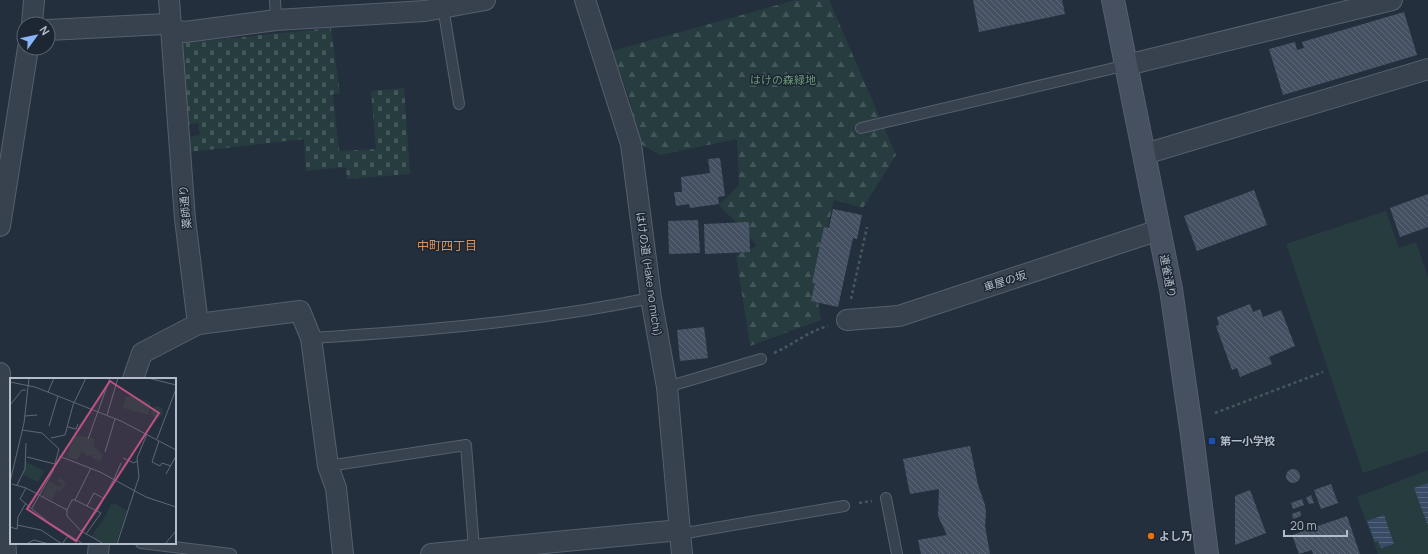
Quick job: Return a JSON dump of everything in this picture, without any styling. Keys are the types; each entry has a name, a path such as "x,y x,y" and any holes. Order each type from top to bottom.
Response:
{"main road":[{"name":"連雀通り","path":"1113,0 1160,230 1180,344 1207,554"}],"street":[{"path":"33,16 34,0"},
{"name":"薬師通り","path":"169,0 185,219 198,324"},
{"path":"56,30 165,24 178,31 185,32 276,20 425,11 485,0"},
{"name":"はけの道 (Hake no michi)","path":"585,0 631,144 651,298 667,387 682,554"},
{"path":"1127,65 1392,0"},
{"path":"0,226 27,56"},
{"path":"1145,154 1428,69"},
{"name":"車屋の坂","path":"847,320 899,316 1160,230"},
{"path":"133,378 142,353 198,324 300,311 311,338 328,466 336,488 343,554"},
{"path":"0,373 0,466 6,554"},
{"path":"431,554 680,532"},
{"path":"98,554 99,544"}],"lane":[{"path":"275,0 276,20"},
{"path":"443,8 458,104"},
{"path":"861,128 1127,65"},
{"path":"311,338 431,329 517,320 594,310 651,298"},
{"path":"667,387 761,359"},
{"path":"328,466 466,445 474,549"},
{"path":"886,498 897,554"},
{"path":"680,532 844,506"},
{"path":"149,544 231,554"}],"path":[{"path":"761,359 787,347 811,331 847,320 867,228"},
{"path":"1215,413 1323,372"},
{"path":"844,506 886,498"}],"green space":[{"name":"はけの森緑地","path":"795,0 829,0 896,155 863,208 834,200 815,284 821,320 750,346 736,255 757,246 746,232 719,205 739,185 737,139 660,155 639,143 629,97 612,51"},
{"path":"331,28 340,94 333,94 339,151 376,149 371,91 404,88 410,174 347,179 346,167 306,171 304,139 190,152 189,137 200,135 198,123 186,125 179,53 184,43"},
{"path":"1386,211 1399,248 1416,242 1428,277 1428,451 1363,473 1286,244"},
{"path":"1428,470 1428,554 1378,554 1357,497"}],"water":[{"path":"1428,483 1428,526 1414,488"},
{"path":"1384,515 1394,544 1381,548 1378,541 1375,542 1367,521"}],"building":[{"path":"973,0 1062,0 1065,14 979,32"},
{"path":"1404,12 1417,55 1283,95 1269,49 1295,42 1297,50 1304,48 1302,42"},
{"path":"720,158 725,196 718,197 719,204 690,208 689,204 676,206 674,192 682,192 681,177 710,173 708,159"},
{"path":"1254,190 1267,225 1197,251 1184,216"},
{"path":"1428,194 1428,227 1400,237 1390,208"},
{"path":"833,209 862,215 857,239 853,238 838,307 811,301 815,283 812,283 824,227 829,228"},
{"path":"698,220 700,253 669,254 668,221"},
{"path":"749,222 750,252 705,254 704,224"},
{"path":"1250,304 1253,312 1260,309 1263,317 1281,310 1295,346 1269,357 1272,364 1240,377 1237,368 1232,370 1216,326 1219,325 1217,317"},
{"path":"704,327 708,358 680,361 677,330"},
{"path":"970,446 978,485 985,505 985,526 990,554 921,554 918,540 947,535 938,516 939,489 910,494 903,459"},
{"path":"1293,469 1298,471 1300,476 1298,481 1293,483 1288,481 1286,476 1288,471"},
{"path":"1331,484 1338,503 1321,509 1314,490"},
{"path":"1250,490 1266,533 1235,545 1235,496"},
{"path":"1311,495 1314,503 1309,504 1306,498"},
{"path":"1302,499 1304,505 1293,509 1291,503"},
{"path":"1300,511 1301,516 1293,519 1292,514"},
{"path":"1347,516 1360,554 1313,554 1312,550 1299,554 1292,535"}],"place":[{"name":"第一小学校","path":"1212,441"},
{"name":"よし乃","path":"1151,536"}],"district":[{"name":"中町四丁目","path":"447,246"}]}
